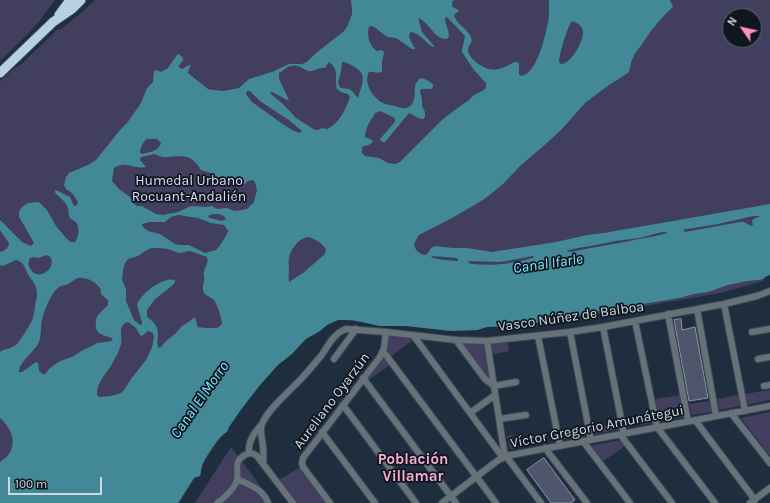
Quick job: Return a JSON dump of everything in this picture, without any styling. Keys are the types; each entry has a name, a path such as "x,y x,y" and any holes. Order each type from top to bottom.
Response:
{"highway":[{"path":"0,74 53,22 70,0"},
{"path":"53,22 72,9 81,0"}],"street":[{"name":"Vasco Núñez de Balboa","path":"262,424 269,413 302,378 336,335 342,330 356,329 456,340 487,341 602,327 724,304 757,296 770,291"},
{"path":"724,304 744,411"},
{"path":"698,309 716,416"},
{"path":"668,314 692,421 752,501 770,488"},
{"path":"635,321 657,427 715,503"},
{"path":"602,327 623,429 622,438 672,503"},
{"path":"334,359 356,329"},
{"path":"752,332 770,329"},
{"name":"Aureliano Oyarzún","path":"330,503 303,467 302,460 380,356 383,351 386,332"},
{"path":"570,332 592,440"},
{"path":"412,335 470,413 541,503"},
{"path":"538,336 560,446"},
{"path":"456,340 485,379 494,386 516,382"},
{"path":"487,341 505,457"},
{"path":"383,351 496,503"},
{"path":"758,359 770,357"},
{"path":"364,378 456,503"},
{"path":"470,413 495,395"},
{"path":"343,405 416,503"},
{"name":"Víctor Gregorio Amunátegui","path":"442,503 505,457 545,448 770,406"},
{"path":"731,413 770,462"},
{"path":"499,419 526,414"},
{"path":"249,453 249,445 252,436 262,424"},
{"path":"262,424 263,464"},
{"path":"322,432 375,503"},
{"path":"583,441 630,503"},
{"path":"545,448 587,503"},
{"path":"249,453 257,456 292,503"},
{"path":"217,503 234,487 238,476 238,462 249,453"},
{"path":"237,479 254,486 262,492 268,503"}],"green space":[{"path":"0,0 55,0 30,32 0,61"},
{"name":"Humedal Urbano Rocuant-Andalién","path":"95,0 770,0 770,275 765,277 763,281 720,293 534,324 487,327 477,330 451,331 406,326 380,326 345,320 332,322 339,315 301,341 268,372 234,414 179,503 0,503 0,81 16,67 18,67 58,29 65,26"},
{"path":"386,333 412,336 414,339 389,358 384,348"},
{"path":"457,340 487,342 493,385"},
{"path":"507,340 509,351 490,355 488,342"},
{"path":"382,355 391,364 367,381 365,378"},
{"path":"770,390 770,400 746,405 744,394"},
{"path":"681,395 685,417 659,421 655,399"},
{"path":"738,395 740,406 719,410 717,399"},
{"path":"711,401 713,412 692,415 689,404"},
{"path":"770,412 770,456 741,418"},
{"path":"652,416 653,423 626,427 625,421"},
{"path":"620,423 621,429 594,434 593,428"},
{"path":"587,429 588,435 561,440 560,434"},
{"path":"512,435 515,449 511,449 507,436"},
{"path":"621,440 625,446 602,462 589,446"},
{"path":"231,447 273,503 195,503"},
{"path":"299,468 326,503 297,503 279,480"}],"water":[{"path":"351,0 454,0 452,2 452,7 459,11 454,15 455,18 472,39 468,47 468,51 473,59 485,68 494,70 518,62 519,74 521,76 532,68 541,50 548,23 549,0 670,0 673,7 655,26 636,52 628,73 585,103 562,129 520,166 504,183 483,200 419,235 414,244 416,250 425,255 435,246 467,248 492,252 770,204 770,275 763,279 728,285 708,292 679,298 544,322 487,327 477,330 451,331 406,326 380,326 352,320 338,320 327,325 306,339 293,353 278,365 260,385 240,411 227,432 221,437 206,457 200,476 194,478 178,503 0,503 0,462 9,454 13,441 9,428 0,418 0,352 15,346 26,331 33,318 37,293 34,284 21,262 16,260 3,266 0,265 0,252 6,249 9,243 0,230 0,220 22,242 31,246 34,243 19,217 19,212 22,207 28,203 38,202 47,210 56,226 66,238 70,242 75,242 78,234 78,226 76,222 70,218 66,204 56,194 55,190 70,197 74,206 77,205 78,202 64,185 66,177 69,173 96,160 127,123 141,103 147,88 153,82 154,71 156,70 161,72 168,68 179,54 183,60 178,67 182,69 191,65 188,73 208,89 223,91 239,88 249,79 272,72 289,64 302,64 307,62 343,32 347,27 352,14","holes":["447,17 465,36 462,52 474,70 486,83 486,88 474,95 443,119 400,162 395,164 388,163 379,158 365,156 362,153 362,147 369,145 373,141 365,137 365,134 367,127 375,113 380,111 395,118 394,123 380,140 385,142 409,113 418,118 423,119 425,117 420,92 421,89 431,89 433,87 433,84 420,78 415,86 412,104 406,108 384,104 379,101 370,90 367,76 369,72 382,72 384,53 381,50 377,51 371,44 368,37 369,27 371,26 376,28 388,37 396,38 412,49 415,49 409,36 411,32 419,35 429,45 435,47 422,32 418,18 426,23 438,36 447,39 449,34 445,18","572,21 576,22 582,27 583,35 579,46 573,56 565,63 561,64 559,62 559,58 566,34","329,62 336,71 337,89 348,94 350,97 344,111 335,124 327,129 322,128 315,130 296,118 270,92 289,100 279,79 279,73 294,65 307,71 314,71 325,68","342,62 360,71 363,78 358,98 351,90 341,88 339,86 338,81","247,91 250,91 260,101 302,131 299,133 294,131 252,102 246,94","147,139 157,139 161,143 158,148 151,152 142,154 140,151 143,143","154,154 163,157 187,157 194,161 201,170 211,173 222,180 232,181 239,184 245,184 248,181 253,180 257,190 254,202 247,209 234,211 227,208 217,209 212,206 191,206 178,212 163,215 156,214 142,206 137,206 133,203 131,198 119,189 112,181 114,168 118,166 126,165 141,168 146,167 140,160 141,157","213,214 224,216 226,219 222,221 209,218 208,216","178,215 198,218 211,223 224,225 228,232 216,250 205,253 189,245 175,244 160,234 148,231 142,226 142,224 149,222 165,222 171,217","753,216 760,216 752,220 753,225 751,226 744,222 740,222 685,232 684,229 718,224","662,232 667,233 571,252 566,251 639,238","307,237 318,241 326,249 325,254 303,273 289,282 289,260 295,245","151,248 166,249 180,253 190,251 207,257 203,292 214,300 218,308 222,324 216,328 198,327 195,318 193,318 182,326 159,348 157,343 157,329 154,322 147,317 147,310 155,299 173,285 175,280 159,283 142,297 137,305 142,322 140,325 134,320 126,301 126,289 122,280 123,270 128,259 138,256","47,255 51,258 51,266 45,273 35,274 29,267 30,258 38,258","431,257 457,258 458,261","534,257 518,262 503,264 472,264 468,261 500,262","78,278 87,279 95,283 103,296 108,300 108,305 96,319 96,329 100,333 113,339 111,341 97,343 72,357 60,361 50,368 45,374 39,371 38,363 36,362 22,372 19,372 21,365 39,341 41,323 46,307 56,290 61,286 67,285","128,322 136,328 142,336 148,331 153,333 154,338 152,347 146,360 121,393 99,397 97,395 98,386 118,353 121,344 121,328"]}],"building":[{"path":"681,319 682,330 695,327 708,398 689,401 674,320"},
{"path":"544,458 575,500 571,503 551,503 527,470"}],"district":[{"name":"Población Villamar","path":"413,468"}],"water label":[{"name":"Canal Ifarle","path":"548,264"},
{"name":"Canal El Morro","path":"200,400"}]}
